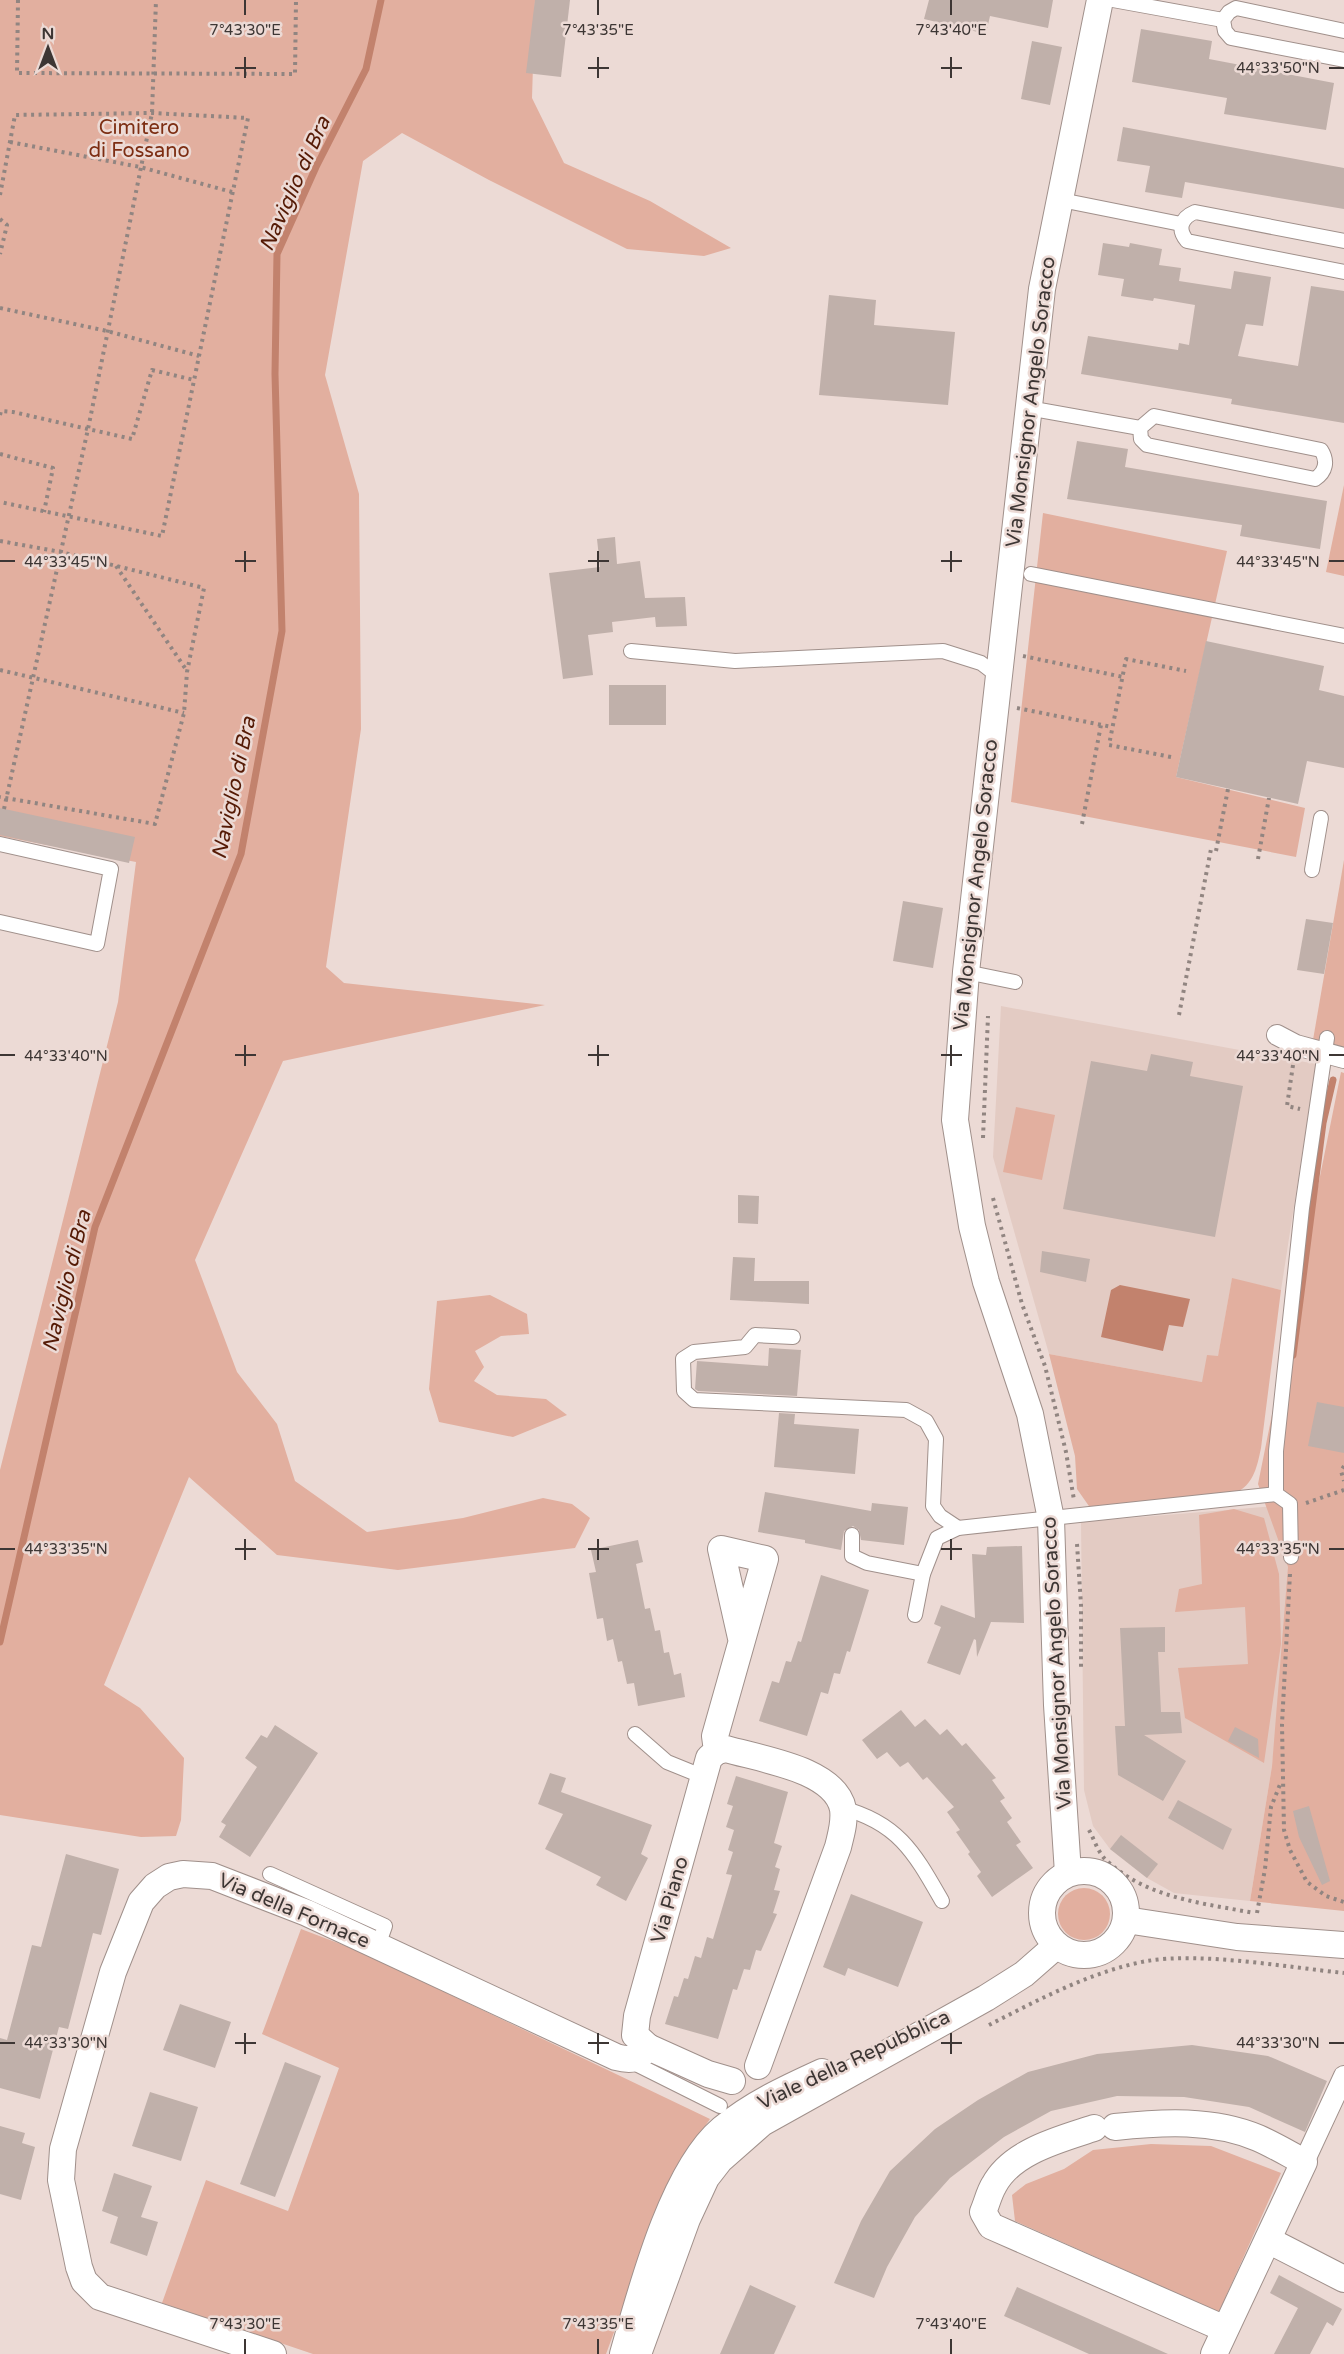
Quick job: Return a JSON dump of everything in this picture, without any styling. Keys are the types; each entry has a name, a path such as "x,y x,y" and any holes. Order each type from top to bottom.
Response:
{"street":[{"name":"Via Monsignor Angelo Soracco","path":"1068,1873 1057,1705 1063,1518 986,1282 962,1171 955,1120 978,974 998,676 1042,289 1100,0"},
{"path":"1277,1035 1296,1045 1332,1049"},
{"name":"Via Piano","path":"637,2054 635,2025 709,1758 717,1751 715,1736 741,1638"},
{"path":"717,1751 726,1749 810,1774 835,1792 842,1808 844,1824 838,1847 759,2066"},
{"path":"1086,1870 1103,1874 1118,1886 1126,1902 1126,1920 1120,1937 1107,1949 1090,1955 1072,1954 1056,1946 1045,1932 1041,1915 1042,1906 1053,1883 1068,1873 1086,1870"},
{"name":"Via della Fornace","path":"273,2354 117,2304 90,2290 79,2266 61,2181 63,2149 113,1972 141,1902 155,1886 169,1877 183,1874 212,1876 307,1913 616,2057 637,2054 732,2080"},
{"path":"1126,1920 1237,1937 1344,1946"},
{"name":"Viale della Repubblica","path":"623,2354 673,2203 691,2166 722,2129 756,2116 986,1998 1024,1974 1056,1946"},
{"name":"Viale della Repubblica","path":"776,2093 986,1998"},
{"path":"750,2063 759,2066 776,2093 756,2116 732,2080 735,2067 750,2063"},
{"path":"1214,2354 1344,2076"},
{"name":"Viale della Repubblica","path":"638,2354 687,2219 706,2178 756,2116"},
{"path":"1225,2329 991,2226 984,2212 994,2184 1010,2167 1053,2142 1104,2127 1170,2123 1232,2129 1259,2138 1304,2162"},
{"path":"1268,2240 1344,2279"}],"lane":[{"path":"1113,0 1223,20"},
{"path":"1344,31 1236,8 1229,12 1223,20 1225,31 1231,38 1344,60"},
{"path":"1060,200 1181,224"},
{"path":"1344,241 1195,212 1186,216 1181,224 1182,235 1187,241 1344,272"},
{"path":"1029,408 1140,428"},
{"path":"1154,416 1321,450 1325,456 1325,466 1322,475 1315,479 1147,445 1141,439 1140,428 1154,416"},
{"path":"1031,573 1344,636"},
{"path":"631,651 735,661 943,651 981,663 998,676"},
{"path":"1312,870 1321,818"},
{"path":"0,844 111,869 97,944 0,922"},
{"path":"978,974 1015,982"},
{"path":"1276,1494 1277,1440 1302,1208 1316,1113 1332,1049"},
{"path":"793,1337 755,1335 745,1347 694,1352 683,1359 684,1391 694,1400 906,1410 926,1421 936,1439 933,1506 940,1516 958,1528"},
{"path":"915,1615 923,1574 937,1538 958,1528 1276,1494 1290,1504 1291,1557"},
{"path":"852,1535 852,1556 867,1563 923,1574"},
{"path":"635,1734 667,1762 704,1777"},
{"path":"842,1808 868,1815 894,1832 920,1863 942,1901"},
{"path":"270,1874 385,1926 378,1946"},
{"path":"637,2054 720,2106"}],"path":[{"path":"18,0 17,73 156,74 294,74 296,0"},
{"path":"4,809 88,429 152,113 156,74 156,0"},
{"path":"0,195 15,115 152,113 248,118 162,536 0,502"},
{"path":"10,142 140,167 232,192"},
{"path":"0,219 7,225 0,254"},
{"path":"0,308 107,331 199,356"},
{"path":"0,415 1,411 13,412 132,439 152,370 194,380"},
{"path":"0,454 54,468 44,512"},
{"path":"0,541 61,552 204,588 188,672 184,713 155,824 0,797"},
{"path":"116,566 188,672"},
{"path":"1021,666 1023,644"},
{"path":"1022,656 1123,677"},
{"path":"1171,757 1109,745 1112,727 1126,659 1186,671"},
{"path":"0,670 184,713"},
{"path":"1016,720 1018,698"},
{"path":"1017,708 1112,727"},
{"path":"1082,824 1101,725"},
{"path":"1179,1015 1228,789"},
{"path":"1258,859 1269,798"},
{"path":"978,974 983,1141"},
{"path":"1296,1045 1287,1106 1316,1113"},
{"path":"992,1193 1022,1304 1045,1366 1066,1452 1063,1518 1081,1605 1081,1678"},
{"path":"1344,1466 1341,1471 1344,1481"},
{"path":"1290,1504 1304,1504 1344,1490"},
{"path":"1291,1557 1282,1724 1284,1830 1298,1867 1307,1882 1326,1896 1344,1902"},
{"path":"1257,1913 1265,1869 1270,1808 1282,1779"},
{"path":"1087,1823 1104,1858 1138,1882 1167,1896 1268,1914"},
{"path":"984,2028 1076,1984 1149,1961 1200,1959 1344,1973"}],"shaded area":[{"path":"1001,1006 1316,1064 1281,1290 1232,1279 1218,1357 1202,1382 1049,1354 993,1157"},
{"path":"1120,1285 1190,1299 1183,1327 1169,1325 1163,1351 1101,1337 1111,1290"},
{"path":"1275,1506 1288,1567 1287,1633 1272,1766 1250,1901 1174,1893 1147,1878 1110,1849 1093,1826 1084,1790 1081,1522"}],"green space":[{"name":"Cimitero di Fossano","path":"0,0 535,0 532,98 564,163 650,201 731,248 704,256 627,249 489,180 402,133 363,161 325,375 359,494 361,729 326,967 344,983 545,1005 283,1061 195,1260 237,1372 277,1424 295,1481 367,1532 463,1518 543,1498 572,1504 590,1518 575,1548 398,1570 277,1555 189,1477 104,1685 140,1708 184,1758 181,1820 176,1836 141,1837 0,1815 0,1470 118,1002 136,862 0,836"},
{"path":"1344,485 1344,576 1326,572"},
{"path":"1043,513 1227,551 1176,777 1305,808 1296,857 1011,802"},
{"path":"1344,860 1344,1047 1313,1040"},
{"path":"1341,1072 1344,1073 1344,1911 1250,1901 1272,1766 1288,1567 1258,1484"},
{"path":"1016,1107 1055,1115 1042,1180 1003,1172"},
{"path":"1232,1278 1281,1290 1261,1448 1250,1481 1242,1489 1233,1493 1216,1496 1091,1509 1077,1489 1075,1456 1049,1354 1202,1382 1207,1355 1218,1356"},
{"path":"490,1295 527,1314 529,1334 501,1336 475,1351 484,1367 474,1381 497,1395 546,1399 567,1415 513,1437 439,1422 429,1389 437,1301"},
{"path":"1234,1509 1264,1518 1279,1574 1281,1644 1264,1763 1185,1718 1178,1668 1248,1664 1245,1607 1175,1612 1179,1589 1202,1584 1199,1515"},
{"path":"1079,1888 1089,1888 1098,1892 1106,1900 1110,1914 1106,1928 1098,1936 1089,1940 1079,1940 1070,1936 1062,1928 1058,1919 1058,1909 1062,1900 1070,1892"},
{"path":"301,1929 359,1951 710,2119 673,2172 606,2354 313,2354 162,2303 206,2180 288,2211 339,2068 262,2034"},
{"path":"1151,2144 1211,2146 1281,2173 1219,2312 1015,2221 1012,2195 1026,2184 1064,2169 1093,2150"}],"building":[{"path":"535,0 570,0 561,77 526,73"},
{"path":"929,0 1053,0 1048,28 990,16 986,34 924,19"},
{"path":"1141,29 1212,41 1209,59 1334,83 1326,130 1224,114 1227,98 1132,82"},
{"path":"1032,41 1062,47 1050,105 1021,99"},
{"path":"1123,127 1344,168 1344,209 1185,182 1182,198 1145,192 1150,166 1117,161"},
{"path":"1103,243 1129,247 1130,243 1162,249 1159,265 1181,268 1179,281 1231,289 1234,271 1271,277 1263,326 1246,324 1238,356 1298,366 1311,286 1344,291 1344,423 1231,404 1232,399 1081,374 1088,336 1178,350 1179,343 1189,345 1195,305 1154,298 1153,301 1121,296 1124,279 1098,275"},
{"path":"829,295 876,300 874,325 955,332 948,405 819,395"},
{"path":"1077,441 1128,449 1125,467 1327,501 1320,549 1240,536 1242,525 1067,499"},
{"path":"615,537 617,564 640,561 645,598 685,597 687,626 656,627 655,617 612,622 613,632 588,635 593,675 563,679 549,573 600,567 597,539"},
{"path":"1206,641 1324,666 1319,690 1344,696 1344,768 1307,761 1298,804 1176,777"},
{"path":"609,685 666,685 666,725 609,725"},
{"path":"0,808 135,837 129,863 0,835"},
{"path":"903,901 943,908 933,968 893,961"},
{"path":"1306,919 1333,923 1324,974 1297,970"},
{"path":"1151,1054 1193,1062 1190,1076 1243,1086 1215,1237 1063,1209 1091,1061 1147,1071"},
{"path":"738,1195 759,1196 758,1224 738,1223"},
{"path":"1042,1251 1090,1259 1086,1282 1040,1272"},
{"path":"733,1257 755,1258 754,1281 809,1281 809,1304 730,1300"},
{"path":"769,1348 801,1350 797,1396 695,1389 697,1361 768,1366"},
{"path":"1317,1402 1344,1407 1344,1453 1308,1446"},
{"path":"779,1413 795,1414 794,1424 859,1429 855,1474 774,1467"},
{"path":"765,1492 871,1511 872,1503 908,1507 904,1545 861,1540 859,1530 853,1526 844,1531 841,1550 805,1543 805,1540 758,1532"},
{"path":"638,1540 643,1562 636,1564 645,1609 650,1608 655,1631 660,1630 664,1653 669,1652 674,1675 681,1673 685,1697 638,1706 634,1683 627,1684 622,1661 618,1662 613,1639 607,1641 603,1618 597,1619 589,1573 596,1572 591,1550"},
{"path":"1022,1546 1024,1623 991,1622 977,1657 976,1640 974,1639 960,1675 927,1663 941,1627 934,1624 941,1605 975,1618 972,1554 986,1555 987,1547"},
{"path":"821,1575 869,1590 850,1652 847,1651 840,1674 834,1673 828,1694 821,1692 807,1736 759,1721 772,1681 779,1683 786,1661 791,1662 798,1641 801,1642"},
{"path":"1165,1627 1165,1652 1158,1652 1161,1712 1180,1712 1182,1733 1144,1735 1186,1761 1163,1801 1118,1775 1115,1726 1125,1726 1120,1628"},
{"path":"901,1710 915,1727 925,1719 940,1735 947,1729 962,1746 966,1743 996,1778 992,1780 1005,1798 1000,1801 1012,1818 1007,1822 1021,1842 1016,1845 1033,1868 992,1897 977,1876 981,1872 956,1832 960,1830 947,1812 954,1807 927,1777 923,1780 908,1762 900,1767 887,1752 877,1759 862,1740"},
{"path":"275,1725 318,1753 250,1857 219,1837 226,1825 221,1822 257,1767 245,1758 261,1735 267,1738"},
{"path":"1235,1727 1258,1739 1259,1758 1228,1741"},
{"path":"550,1773 566,1778 561,1792 652,1825 641,1854 648,1858 626,1901 596,1885 601,1877 545,1849 563,1814 538,1804"},
{"path":"736,1776 788,1792 774,1843 782,1846 775,1867 780,1869 774,1890 780,1891 773,1913 777,1914 761,1951 756,1950 750,1970 744,1969 737,1990 733,1989 718,2039 665,2024 674,1996 678,1997 684,1978 688,1979 695,1956 701,1958 707,1937 713,1939 732,1875 726,1874 733,1852 728,1850 734,1830 726,1827 733,1806 727,1804"},
{"path":"1178,1800 1232,1829 1223,1850 1168,1818"},
{"path":"1309,1806 1330,1881 1322,1885 1299,1837 1293,1811"},
{"path":"1121,1835 1158,1864 1147,1878 1110,1849"},
{"path":"66,1854 119,1869 101,1935 93,1933 68,2029 59,2027 40,2099 0,2088 0,2038 7,2040 32,1945 41,1947"},
{"path":"851,1894 923,1922 898,1987 848,1968 845,1976 823,1967"},
{"path":"180,2004 231,2022 215,2068 163,2050"},
{"path":"1192,2045 1268,2056 1327,2081 1305,2132 1249,2107 1184,2097 1117,2096 1051,2111 1004,2137 950,2178 915,2217 887,2267 874,2298 834,2283 861,2221 890,2171 935,2129 978,2100 1028,2072 1097,2054"},
{"path":"285,2062 321,2076 275,2197 240,2184"},
{"path":"150,2092 198,2107 181,2161 132,2146"},
{"path":"0,2126 25,2133 22,2143 35,2147 21,2200 0,2194"},
{"path":"114,2173 152,2186 141,2217 158,2222 147,2256 110,2243 118,2217 102,2211"},
{"path":"1279,2275 1342,2309 1333,2326 1327,2322 1310,2354 1274,2354 1298,2308 1270,2293"},
{"path":"750,2285 796,2306 774,2354 720,2354"},
{"path":"1017,2287 1168,2354 1089,2354 1004,2316"}],"waterway":[{"name":"Naviglio di Bra","path":"0,1642 95,1227 241,854 282,631 275,374 277,254 316,167 366,69 381,0"},
{"path":"1293,1355 1323,1123 1333,1080"}]}
